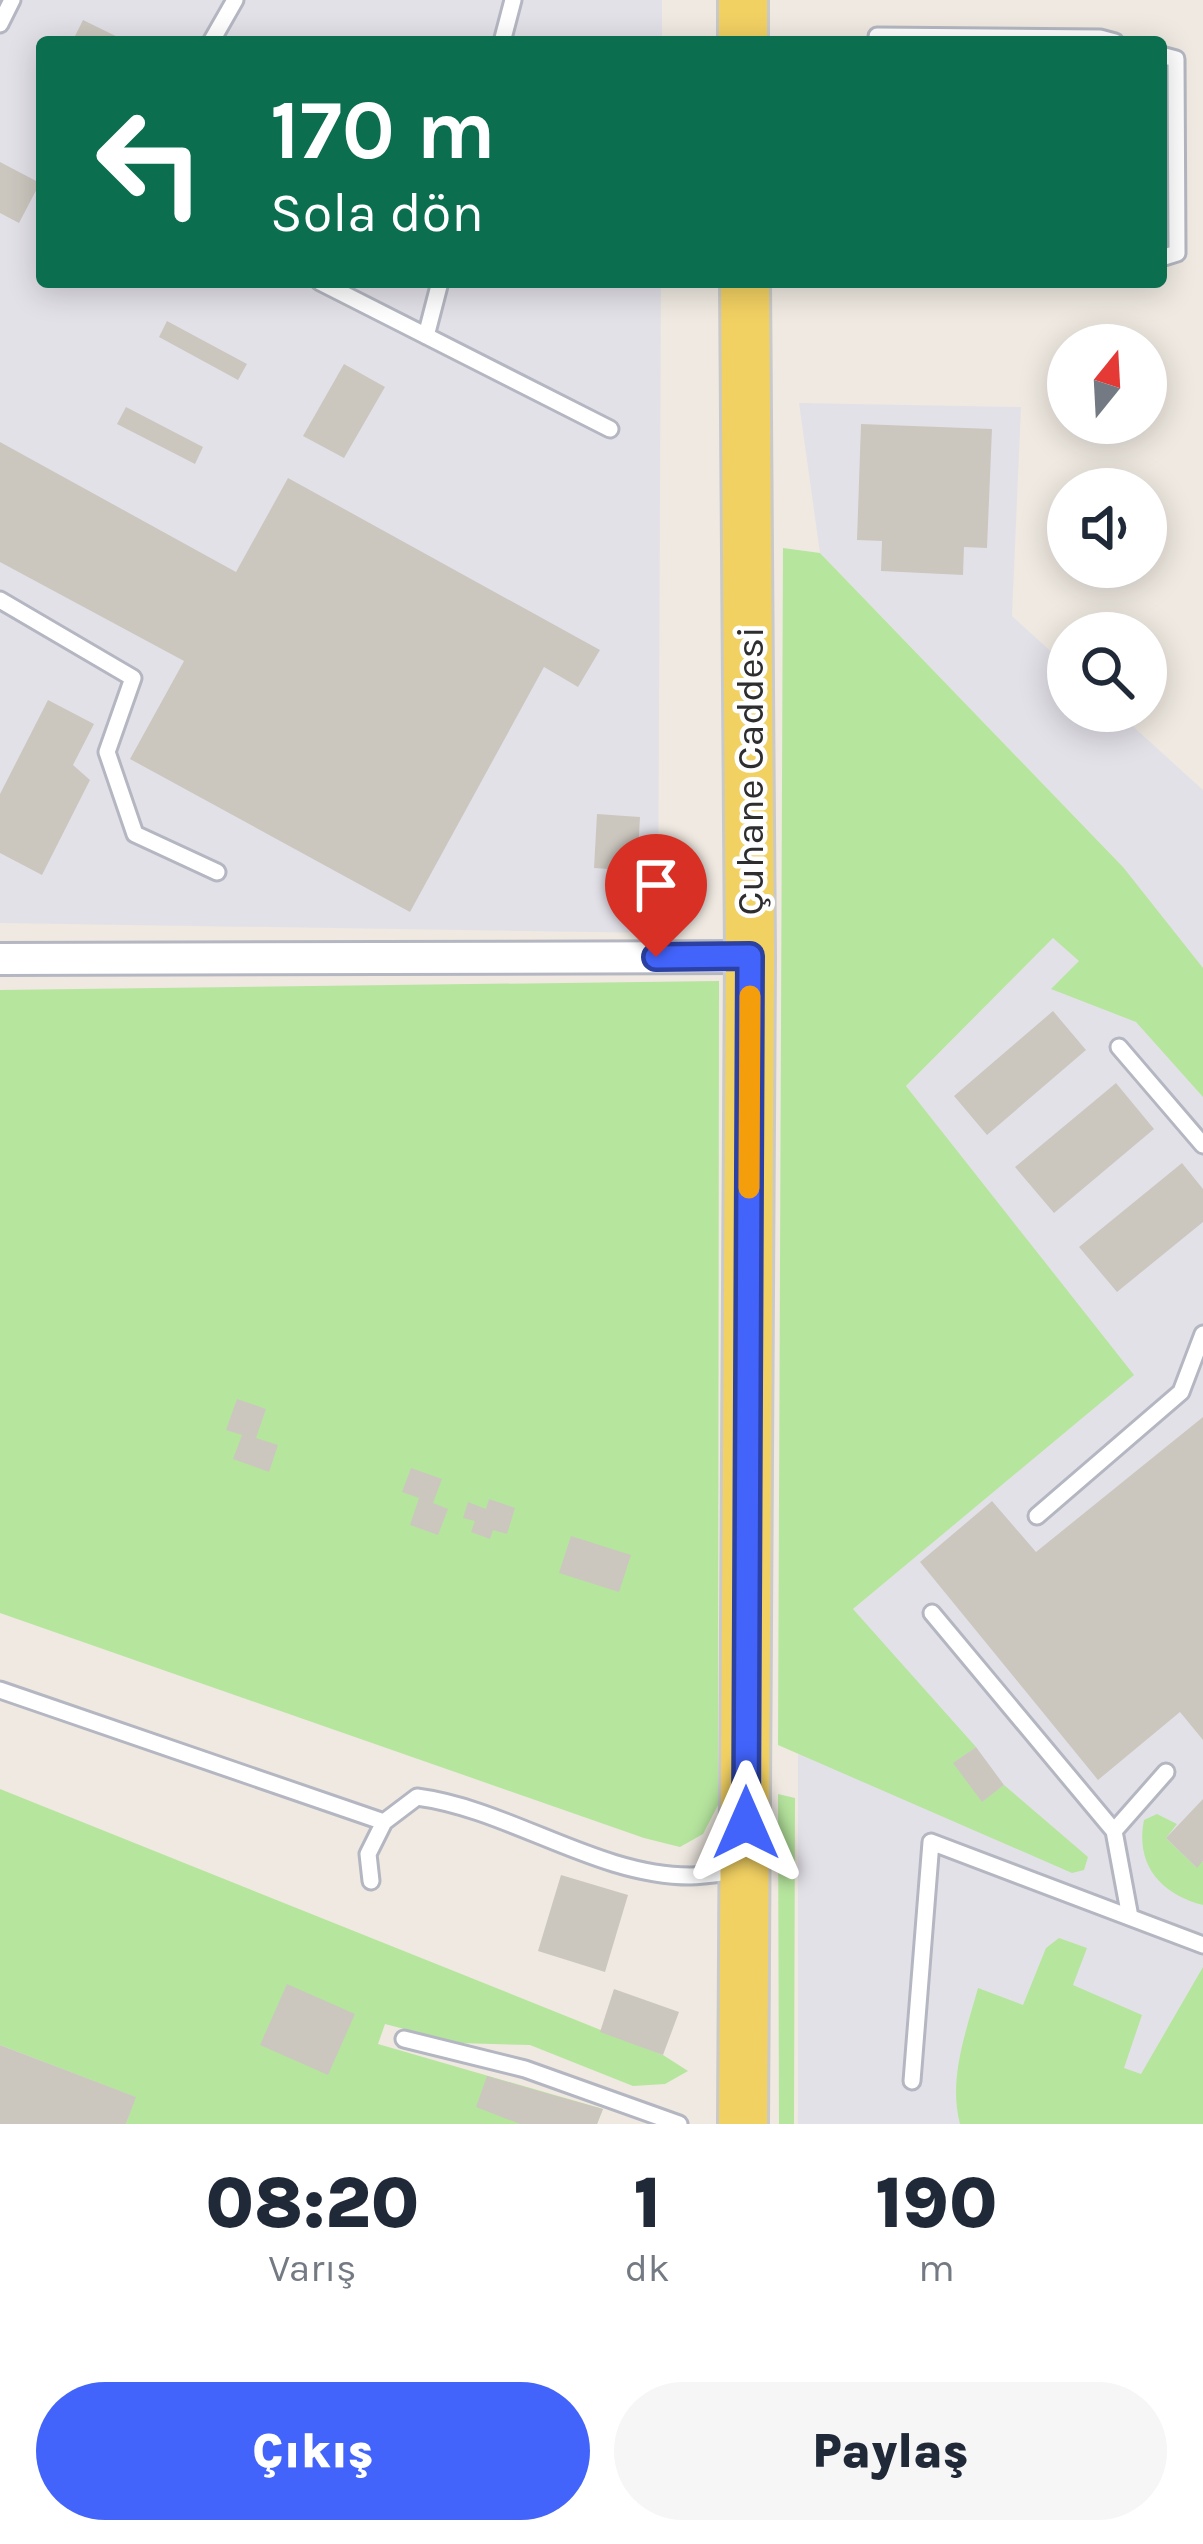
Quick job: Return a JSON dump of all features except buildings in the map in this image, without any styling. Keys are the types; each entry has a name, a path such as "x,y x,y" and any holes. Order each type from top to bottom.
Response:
{"main road":[{"path":"742,0 743,36"},
{"name":"Çuhane Caddesi","path":"743,2124 750,956 745,288"}],"street":[{"path":"0,959 750,956"}],"lane":[{"path":"0,23 12,0"},
{"path":"214,36 235,0"},
{"path":"504,36 513,0"},
{"path":"1167,57 1176,59 1177,253 1167,256"},
{"path":"332,288 610,429"},
{"path":"427,336 439,288"},
{"path":"0,600 133,678 106,752 135,834 217,872"},
{"path":"1119,1047 1203,1145"},
{"path":"1037,1516 1181,1392 1203,1334"},
{"path":"932,1612 1114,1832 1130,1917"},
{"path":"0,1690 383,1822"},
{"path":"1114,1832 1166,1772"},
{"path":"371,1881 368,1854 383,1822 417,1797 454,1802 635,1868 687,1876 746,1870"},
{"path":"912,2081 931,1842 1203,1945"},
{"path":"404,2039 525,2069 680,2124"}],"shaded area":[{"path":"0,0 662,0 662,36 36,36 36,288 661,288 658,933 0,923"},
{"path":"799,403 1021,407 1012,616 1047,648 1047,732 1139,732 1203,790 1203,2124 798,2124 798,1655 1133,1375 906,1086 1123,867 820,553"}],"green space":[{"path":"783,548 820,553 1123,867 1203,968 1203,1097 1136,1022 1051,989 1079,961 1053,938 906,1086 1134,1375 853,1609 976,1747 954,1763 982,1801 1004,1785 1088,1857 1084,1870 1072,1873 778,1745"},
{"path":"719,981 718,1805 703,1834 680,1847 644,1838 0,1613 0,990"},
{"path":"0,1789 663,2055 688,2071 665,2084 633,2086 530,2045 458,2043 385,2024 378,2044 603,2109 597,2124 126,2124 135,2097 0,2045"},
{"path":"778,1794 795,1798 794,2124 779,2124"},
{"path":"1157,1814 1177,1824 1166,1838 1196,1867 1203,1861 1203,1905 1164,1885 1148,1864 1144,1820"},
{"path":"1059,1938 1087,1948 1073,1985 1142,2015 1124,2068 1141,2074 1203,1967 1203,2124 960,2124 957,2073 978,1988 1023,2005 1046,1948"}],"slow traffic":[{"path":"749,1188 750,996"}],"route":[{"path":"656,957 750,956 746,1823"}]}
